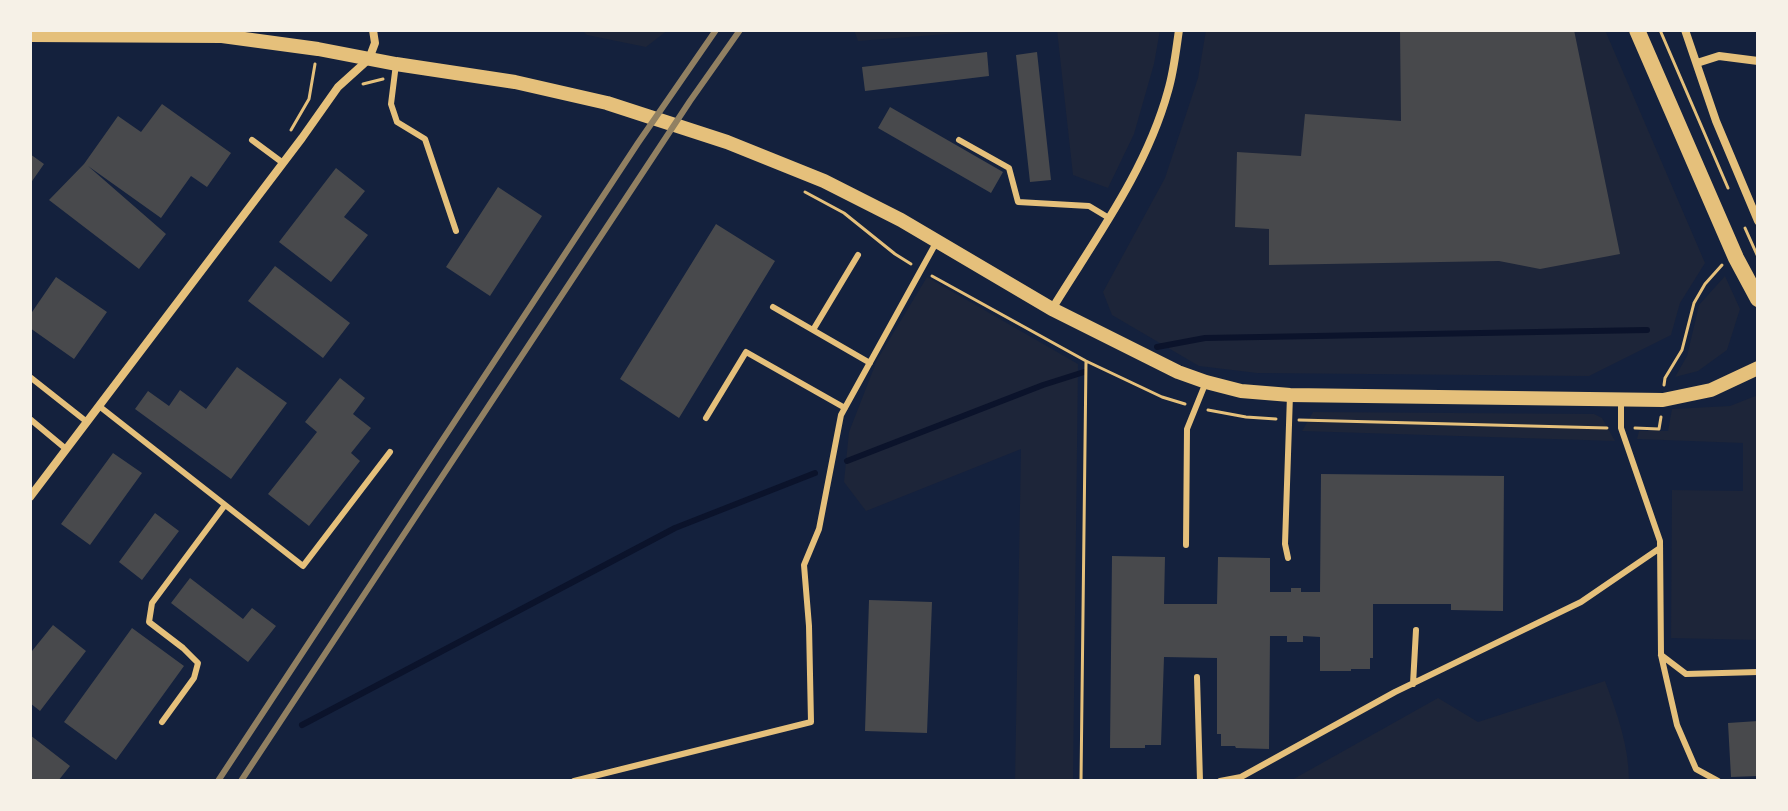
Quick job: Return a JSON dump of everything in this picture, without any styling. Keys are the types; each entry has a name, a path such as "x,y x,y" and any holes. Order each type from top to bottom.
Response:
{"main road":[{"path":"1637,30 1736,258 1758,299"}],"street":[{"path":"30,497 338,87 369,59 375,43 373,30"},
{"path":"1052,309 1143,158 1168,92 1179,30"},
{"path":"1685,30 1716,121 1758,221"},
{"path":"30,35 222,36 515,82 607,103 675,124 824,181 937,241 1052,309 1178,372 1241,391 1290,395 1663,400 1711,390 1758,368"},
{"path":"1697,63 1719,56 1758,61"}],"lane":[{"path":"396,64 391,104 397,122 425,139 456,231"},
{"path":"252,140 283,163"},
{"path":"959,140 1009,168 1018,202 1089,206 1109,218"},
{"path":"574,781 811,722 804,565 819,529 841,415 937,241"},
{"path":"813,330 858,255"},
{"path":"773,307 870,363"},
{"path":"706,418 746,352 845,408"},
{"path":"30,377 87,422"},
{"path":"1186,545 1187,429 1206,382"},
{"path":"1288,558 1285,544 1290,395"},
{"path":"1621,399 1621,428 1660,541 1661,655 1677,725 1696,769 1718,781"},
{"path":"99,406 303,566 390,452"},
{"path":"30,419 66,449"},
{"path":"30,434 37,425"},
{"path":"162,722 194,678 198,663 149,622 152,603 225,505"},
{"path":"1220,781 1241,777 1413,684 1581,602 1660,548"},
{"path":"1413,684 1416,630"},
{"path":"1661,655 1686,674 1758,672"},
{"path":"1197,677 1200,781"}],"path":[{"path":"1660,30 1729,190"},
{"path":"302,138 290,130 309,99 318,49"},
{"path":"359,87 366,82 394,81"},
{"path":"803,191 844,213 895,254 920,269 1086,361 1162,397 1246,417 1289,420 1659,429 1665,378 1682,350 1694,303 1719,267 1754,248"},
{"path":"1741,219 1758,257"},
{"path":"1081,781 1086,361"}],"shaded area":[{"path":"582,30 668,30 646,47 587,35"},
{"path":"854,30 998,30 858,41"},
{"path":"1057,30 1160,30 1154,64 1134,134 1108,188 1073,175"},
{"path":"1206,30 1605,30 1705,263 1680,303 1671,335 1589,376 1257,373 1199,366 1112,315 1103,292 1165,178 1198,78"},
{"path":"1725,276 1740,309 1727,350 1698,371 1675,377 1687,356 1699,305"},
{"path":"927,277 1078,364 1073,781 1015,781 1021,449 866,511 844,482 849,432 877,360"},
{"path":"1758,395 1758,640 1671,638 1672,490 1743,491 1743,443 1637,439 1639,431 1668,431 1672,409 1730,406"},
{"path":"1313,412 1594,414 1602,418 1615,441 1302,431"},
{"path":"1605,681 1625,742 1629,781 1290,781 1438,698 1478,722"}],"building":[{"path":"1400,30 1574,30 1620,254 1540,269 1499,261 1269,265 1269,229 1235,227 1237,152 1301,156 1305,114 1401,121"},
{"path":"987,52 989,76 865,91 862,67"},
{"path":"1037,52 1051,180 1030,182 1016,55"},
{"path":"162,104 231,153 207,187 191,176 161,218 88,166 166,234 139,269 49,200 84,164 118,116 141,132"},
{"path":"890,107 1003,172 991,193 878,128"},
{"path":"30,154 44,164 30,184"},
{"path":"336,168 365,191 344,217 368,235 331,282 279,242"},
{"path":"498,187 542,216 490,296 446,267"},
{"path":"716,224 775,261 679,418 620,379"},
{"path":"275,266 350,323 323,358 248,301"},
{"path":"56,277 107,312 74,359 30,328 30,315"},
{"path":"237,367 287,403 231,479 135,409 148,391 169,406 180,390 206,409"},
{"path":"340,378 365,398 353,414 371,428 351,453 360,461 309,526 268,494 317,432 305,422"},
{"path":"113,453 142,473 90,545 61,524"},
{"path":"1321,474 1504,476 1503,611 1451,610 1451,604 1373,604 1373,658 1370,658 1370,669 1320,671 1320,637 1303,636 1303,642 1287,642 1287,636 1270,636 1269,749 1221,746 1221,734 1217,734 1217,658 1164,657 1161,745 1110,748 1112,556 1165,557 1164,604 1217,604 1218,557 1270,558 1270,592 1291,592 1291,588 1301,588 1301,592 1320,592"},
{"path":"155,513 179,531 142,580 119,562"},
{"path":"190,578 243,619 252,608 276,626 248,662 171,603"},
{"path":"869,600 932,602 927,733 865,731"},
{"path":"53,625 86,651 40,711 30,703 30,650"},
{"path":"132,628 184,666 116,760 64,722"},
{"path":"1758,721 1758,776 1731,777 1728,723"},
{"path":"30,735 70,766 58,781 34,781 30,778"}],"waterway":[{"path":"1157,347 1205,338 1647,330"},
{"path":"847,461 1084,372"},
{"path":"302,725 675,528 815,473"}],"railway":[{"path":"218,781 638,143 716,30"},
{"path":"241,781 740,30"}]}
